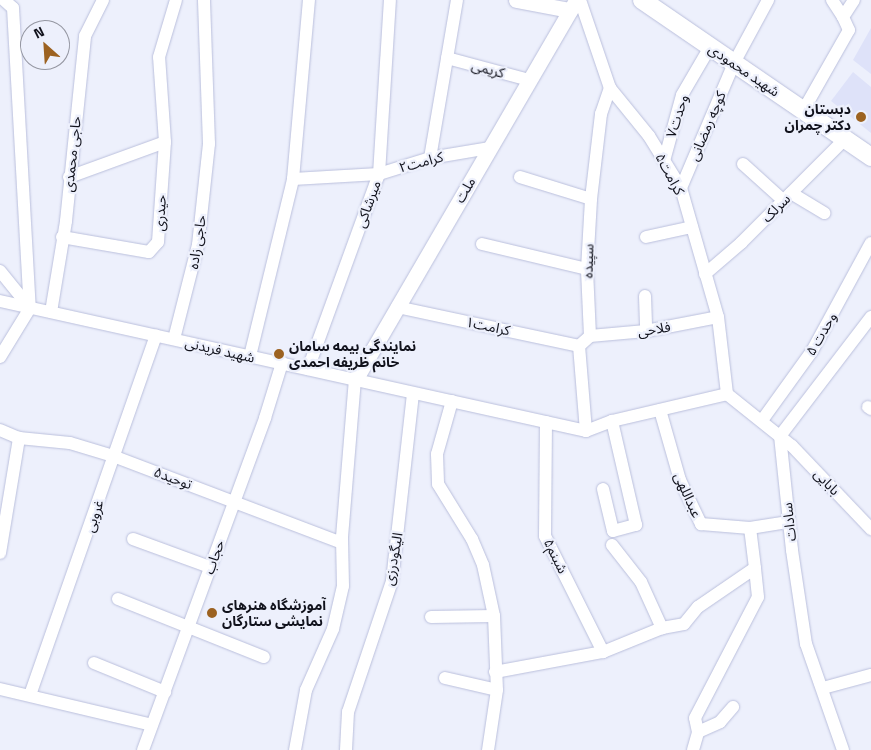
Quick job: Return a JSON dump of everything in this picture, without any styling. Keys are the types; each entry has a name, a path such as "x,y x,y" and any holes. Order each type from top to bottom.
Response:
{"main road":[{"name":"شهید محمودی","path":"647,2 871,158"}],"street":[{"path":"0,357 30,308 13,8 4,0"},
{"name":"حاجی محمدی","path":"51,312 62,237 85,36 103,0"},
{"path":"69,177 165,142 159,57 176,0"},
{"name":"حاجی زاده","path":"174,339 198,245 209,144 204,0"},
{"path":"250,356 293,179 309,0"},
{"name":"میرشاکی","path":"308,369 379,174 390,0"},
{"path":"430,158 457,0"},
{"path":"516,0 575,3"},
{"name":"کوچه رمضانی","path":"681,188 734,63 768,0"},
{"path":"803,111 849,30 832,0"},
{"path":"843,17 854,0"},
{"name":"ملت","path":"355,380 575,3"},
{"name":"کرامت۵","path":"575,3 610,88 649,136 681,188 718,317 727,394"},
{"name":"۷وحدت","path":"664,161 682,95 710,47"},
{"name":"کریمی","path":"447,58 529,80"},
{"name":"سپیده","path":"590,336 586,269 602,114 610,88"},
{"name":"سرلک","path":"705,274 787,197 844,139"},
{"name":"حیدری","path":"62,237 149,252 158,242 165,142"},
{"name":"کرامت۲","path":"293,179 379,174 430,158 490,148"},
{"path":"743,164 787,197 824,213"},
{"path":"520,177 592,199"},
{"path":"646,237 692,228"},
{"name":"وحدت ۵","path":"763,419 812,351 871,243"},
{"path":"482,244 586,269"},
{"path":"0,271 30,308"},
{"path":"644,296 646,331"},
{"name":"شهید فریدنی","path":"0,301 586,431"},
{"name":"کرامت۱","path":"397,307 579,346"},
{"name":"فلاحی","path":"590,336 646,331 718,317"},
{"path":"780,436 871,317"},
{"name":"غروبی","path":"30,696 156,335"},
{"path":"590,336 579,346 586,431 612,421 727,394"},
{"name":"حجاب","path":"143,750 265,418 282,363"},
{"path":"295,750 306,690 333,629 343,586 342,543 355,380"},
{"name":"الیگودرزی","path":"346,750 348,712 392,581 413,393"},
{"name":"بابایی","path":"727,394 763,419 868,525"},
{"path":"452,401 437,454 438,484 472,539 483,565 494,616 497,690 488,750"},
{"name":"عبداللهی","path":"660,410 680,480 701,524 750,528 789,522"},
{"path":"603,489 613,531 636,525 612,421"},
{"name":"شبنم۵","path":"546,422 545,536 603,652"},
{"name":"توحید۵","path":"0,430 19,438 70,443 113,456 234,500 342,543"},
{"name":"سادات","path":"780,436 789,522 806,644 823,688 843,750"},
{"path":"0,553 19,438"},
{"path":"868,525 871,509"},
{"path":"693,750 698,732 695,718 758,596 750,528"},
{"path":"133,539 210,567"},
{"path":"612,545 641,582 662,628"},
{"path":"495,672 603,652 662,628 684,624 698,607 755,568"},
{"path":"118,599 264,657"},
{"path":"431,617 494,616"},
{"path":"94,663 165,692"},
{"path":"823,688 871,675"},
{"path":"445,678 497,690"},
{"path":"0,689 152,725"},
{"path":"698,732 720,722 733,707"}],"shaded area":[{"path":"871,28 871,74 853,60"},
{"name":"دبستان دکتر چمران","path":"853,72 871,87 871,133 831,101"}],"place":[{"name":"دبستان دکتر چمران","path":"861,117"},
{"name":"نمایندگی بیمه سامان خانم ظریفه احمدی","path":"279,354"},
{"name":"آموزشگاه هنرهای نمایشی ستارگان","path":"212,613"}]}
